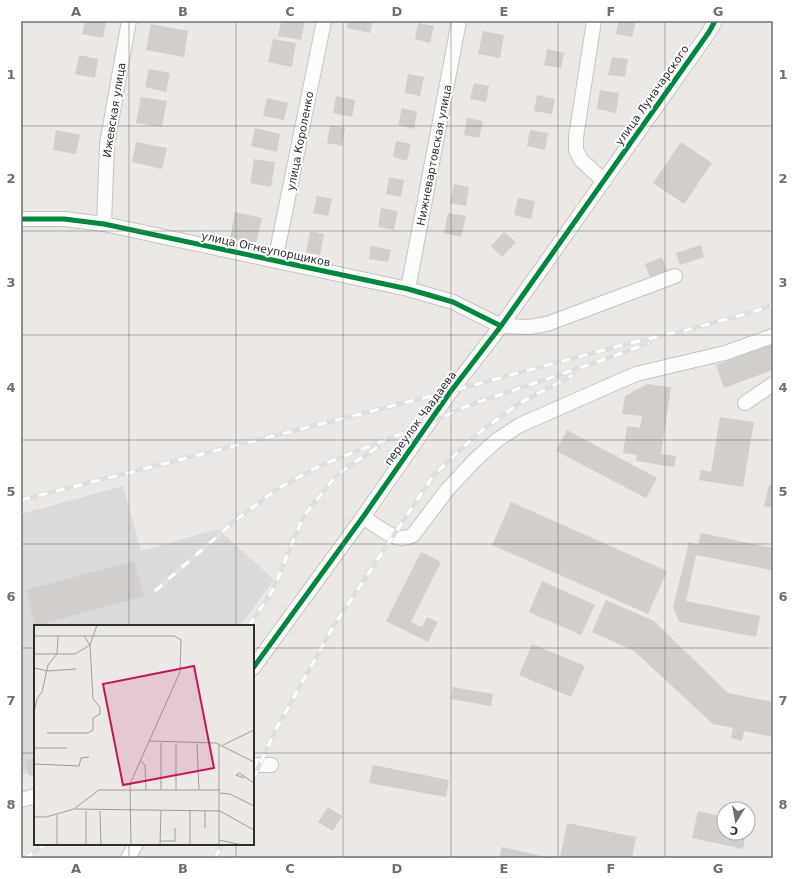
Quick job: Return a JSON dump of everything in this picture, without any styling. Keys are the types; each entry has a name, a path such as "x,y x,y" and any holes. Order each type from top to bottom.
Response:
{"street":[{"name":"Ижевская улица","path":"104,224 106,144 129,21"},
{"name":"улица Короленко","path":"275,261 324,21"},
{"name":"Нижневартовская улица","path":"408,289 460,21"},
{"path":"594,21 576,137 576,150 581,160 604,181"},
{"name":"улица Луначарского","path":"604,181 709,32 715,21"},
{"name":"переулок Чаадаева","path":"254,667 363,517 451,391 501,326 604,181"},
{"name":"улица Огнеупорщиков","path":"21,219 64,219 104,224 408,289 453,302 501,326"},
{"path":"501,326 529,327 547,324 675,276"},
{"path":"363,517 394,536 407,538 413,535 447,490 475,460 497,440 520,425 636,374 725,354 773,336"},
{"path":"745,403 773,384"},
{"path":"254,764 271,765"},
{"path":"21,800 34,796"},
{"path":"128,858 135,845"}],"shaded area":[{"path":"123,486 141,551 218,529 274,580 241,625 34,625 34,771 21,775 21,514"}],"building":[{"path":"85,21 106,21 103,38 82,34"},
{"path":"281,21 305,21 301,40 278,36"},
{"path":"348,21 373,21 370,33 347,28"},
{"path":"618,21 636,21 632,37 616,34"},
{"path":"418,23 434,26 430,43 415,39"},
{"path":"151,24 188,31 184,57 146,50"},
{"path":"483,31 504,35 500,58 478,54"},
{"path":"273,39 296,43 292,67 268,62"},
{"path":"547,49 564,53 561,68 544,65"},
{"path":"79,55 98,59 95,78 75,74"},
{"path":"612,57 628,59 625,77 608,75"},
{"path":"149,69 170,73 166,92 145,87"},
{"path":"408,74 424,77 420,96 405,93"},
{"path":"474,83 489,86 486,102 470,99"},
{"path":"600,90 619,93 616,113 597,109"},
{"path":"537,95 555,99 552,114 534,111"},
{"path":"336,96 355,100 352,117 333,113"},
{"path":"141,97 167,101 162,127 136,123"},
{"path":"267,98 288,103 284,120 263,116"},
{"path":"402,108 417,112 414,129 398,125"},
{"path":"467,118 483,121 479,138 464,135"},
{"path":"330,125 345,128 342,146 327,143"},
{"path":"255,128 280,134 277,152 251,146"},
{"path":"56,130 80,135 76,154 53,150"},
{"path":"530,130 548,133 545,150 527,146"},
{"path":"396,141 411,144 407,161 393,157"},
{"path":"136,142 167,148 162,169 132,162"},
{"path":"681,142 712,163 684,204 653,183"},
{"path":"254,159 275,162 271,187 250,183"},
{"path":"389,177 404,180 401,197 386,194"},
{"path":"454,184 469,187 466,206 450,203"},
{"path":"317,196 332,199 328,216 313,213"},
{"path":"518,198 535,201 531,219 514,215"},
{"path":"381,208 398,211 394,230 378,227"},
{"path":"235,212 262,218 256,243 230,238"},
{"path":"448,213 466,216 461,237 444,233"},
{"path":"310,231 324,234 320,255 306,252"},
{"path":"504,232 516,242 502,257 491,246"},
{"path":"701,245 704,257 680,265 676,253"},
{"path":"371,246 391,250 388,262 369,259"},
{"path":"662,257 667,271 650,278 645,264"},
{"path":"773,344 773,370 724,388 716,365"},
{"path":"647,384 671,387 661,454 676,456 674,467 636,461 637,455 623,453 627,426 640,428 642,416 622,414 625,396"},
{"path":"720,417 754,422 743,487 699,480 701,470 711,472"},
{"path":"567,430 657,478 646,498 556,451"},
{"path":"769,485 773,486 773,508 764,506"},
{"path":"511,502 667,571 648,614 492,545"},
{"path":"701,533 773,548 771,570 696,555 686,601 760,616 756,637 679,622 673,607 689,542 698,545"},
{"path":"421,552 441,562 411,622 422,627 427,617 438,622 428,642 386,621"},
{"path":"134,561 144,596 35,625 26,590"},
{"path":"542,581 595,605 581,635 529,612"},
{"path":"606,600 654,621 728,693 773,702 773,737 744,731 742,741 731,738 733,728 713,724 634,651 592,632"},
{"path":"532,644 585,666 571,697 519,675"},
{"path":"453,687 493,694 491,706 451,699"},
{"path":"34,758 34,774 29,776 25,760"},
{"path":"373,765 449,780 446,797 369,783"},
{"path":"328,807 342,816 333,831 318,822"},
{"path":"698,811 716,815 716,841 744,841 743,849 692,838"},
{"path":"567,823 636,837 632,858 560,858"},
{"path":"502,847 542,856 541,858 499,858"}],"railway":[{"path":"21,500 451,391 630,343 683,331 773,305"},
{"path":"155,591 236,520 277,489 321,465 429,423 470,405 649,343"},
{"path":"254,777 275,731 333,627 433,476 476,435 518,404 573,375"},
{"path":"250,625 273,590 303,517 335,477 378,447"},
{"path":"25,858 45,845"},
{"path":"215,858 222,845"}],"cycle path":[{"path":"254,667 363,517 451,391 501,326 709,32 715,21"},
{"path":"21,219 64,219 104,224 408,289 453,302 501,326"}]}
